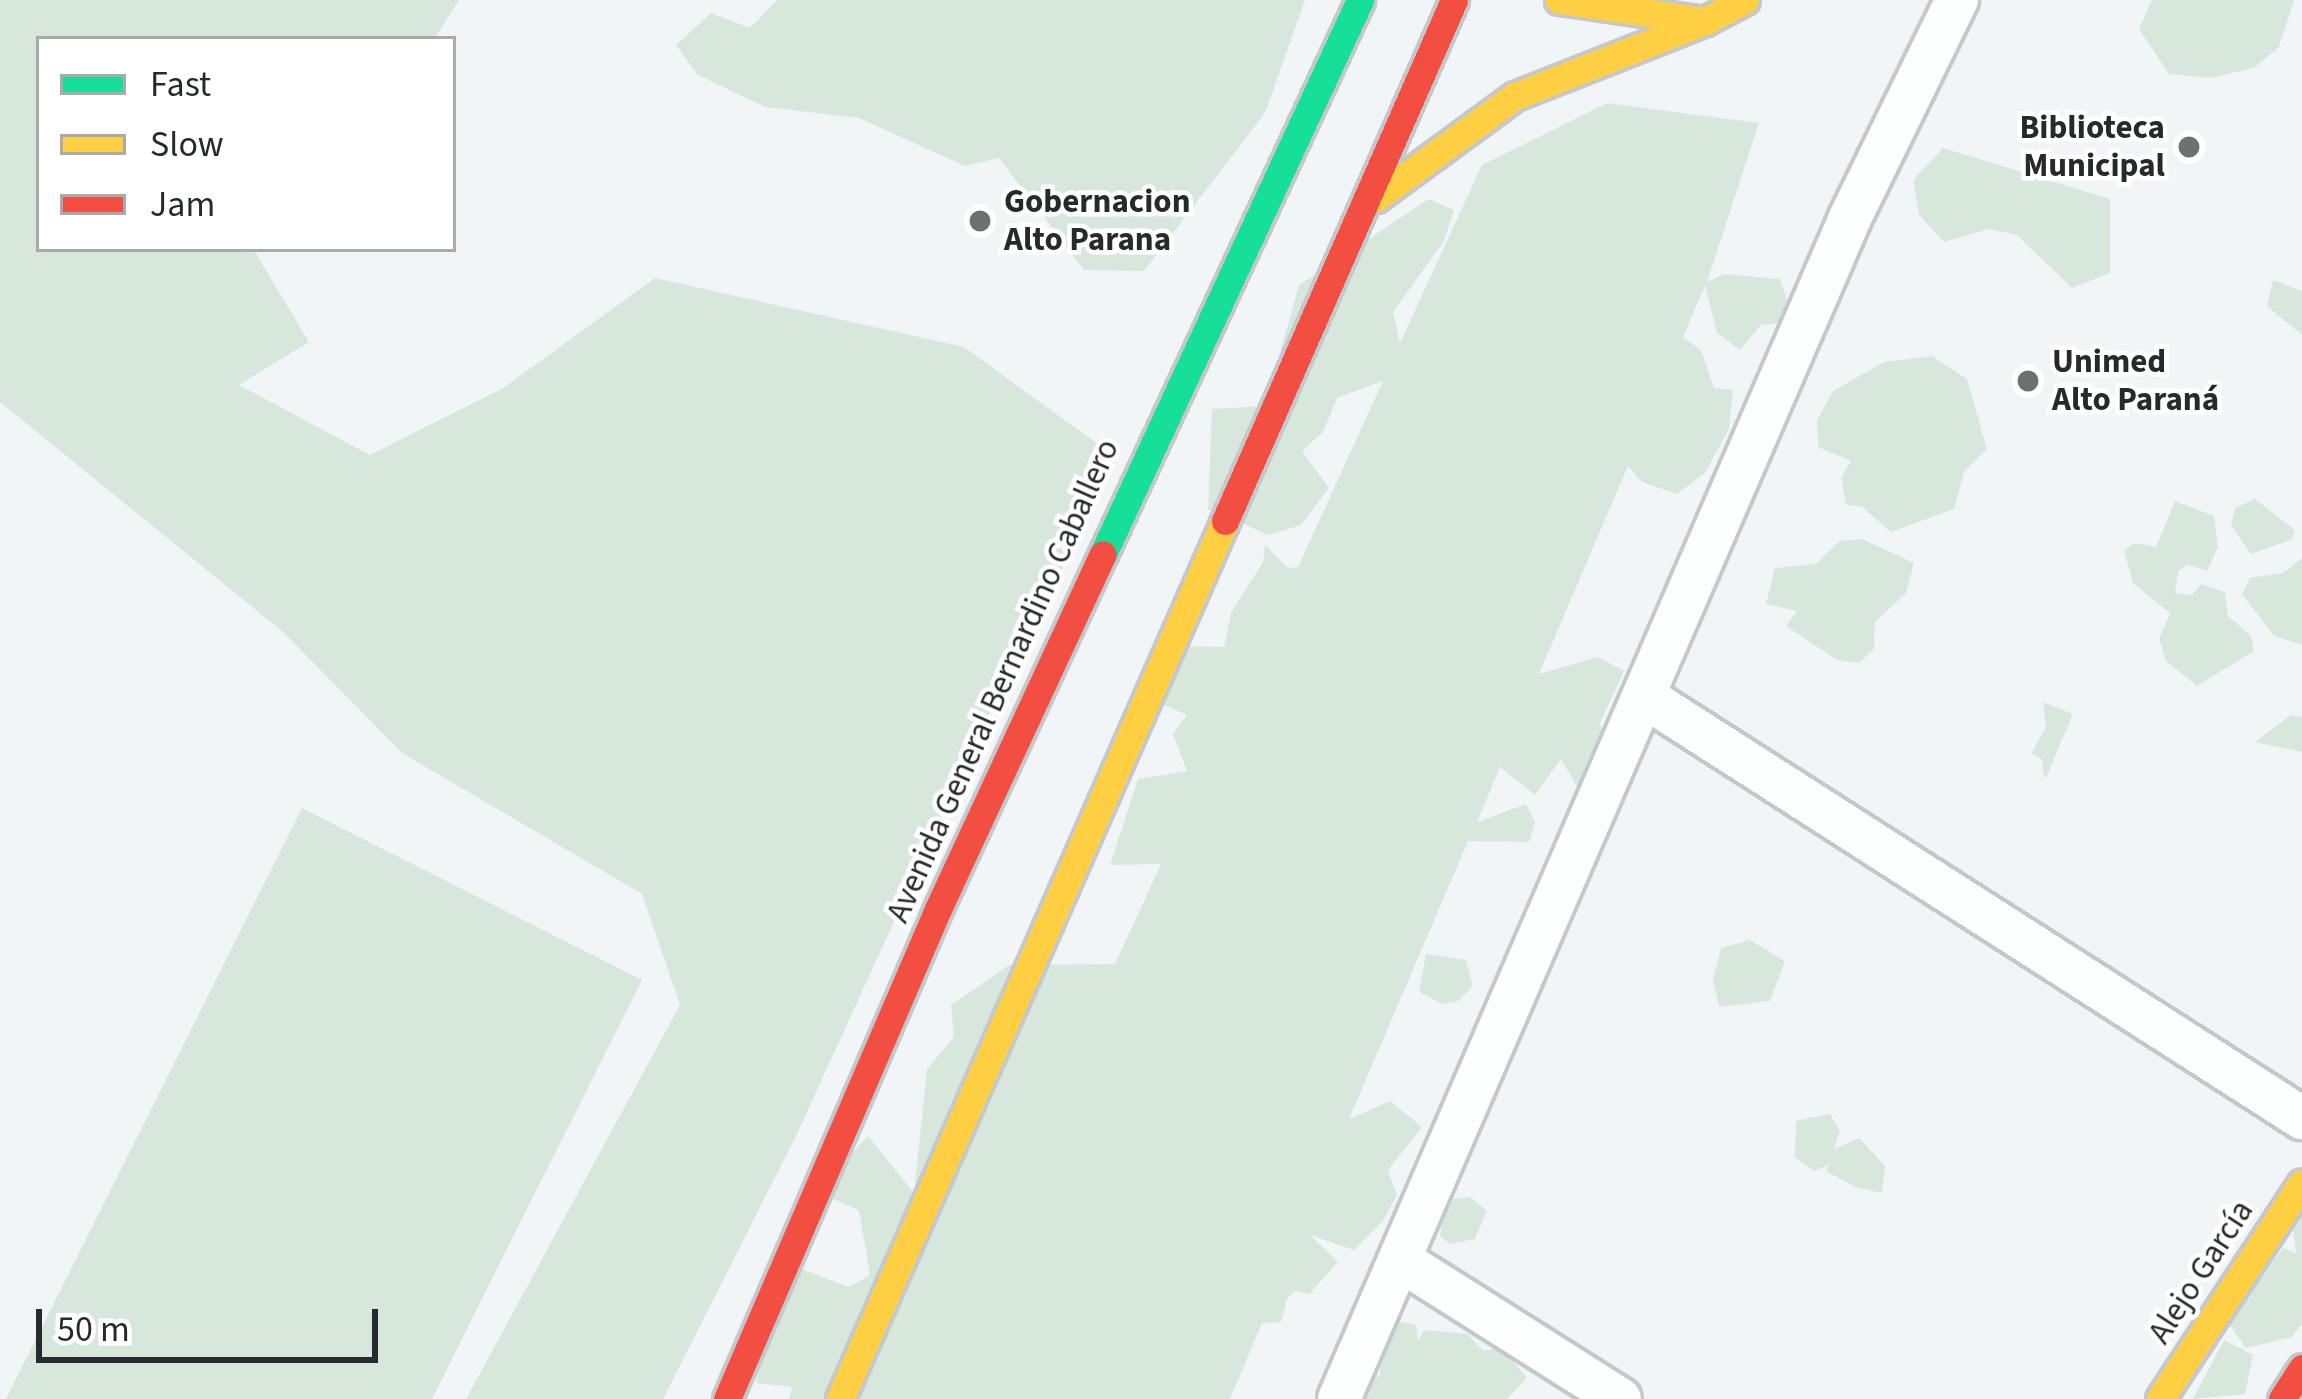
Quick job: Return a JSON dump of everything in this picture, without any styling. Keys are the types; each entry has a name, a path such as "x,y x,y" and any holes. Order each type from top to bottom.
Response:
{"main road":[{"path":"1341,42 1345,0"},
{"name":"Avenida General Bernardino Caballero","path":"727,1399 938,909 1360,0"},
{"path":"840,1399 1454,0"},
{"path":"1559,0 1705,21"},
{"path":"1368,204 1515,96 1705,21 1745,0"},
{"name":"Alejo García","path":"2159,1399 2302,1183"},
{"path":"2282,1399 2302,1368"}],"street":[{"path":"1339,1399 1648,699 1850,218 1958,0"},
{"path":"1648,699 2302,1118"},
{"path":"1400,1259 1620,1399"}],"shaded area":[{"path":"0,0 459,0 436,36 36,36 36,252 255,252 309,342 239,385 370,455 503,388 655,278 964,347 1099,445 1051,606 987,718 797,1134 663,1399 466,1399 680,1005 642,894 402,753 283,632 0,402"},
{"path":"777,0 1305,0 1265,113 1144,271 1084,270 999,158 965,166 859,118 765,107 698,75 676,45 711,13 750,28"},
{"path":"2152,0 2294,0 2279,47 2254,68 2210,78 2169,74 2139,29"},
{"path":"1607,103 1759,123 1707,282 1724,274 1780,279 1794,321 1761,325 1740,350 1717,333 1705,286 1683,337 1701,350 1714,388 1733,390 1729,429 1705,473 1677,494 1642,482 1628,466 1539,674 1598,657 1624,671 1600,723 1608,752 1596,779 1577,787 1561,759 1535,795 1500,767 1477,822 1526,804 1535,822 1529,842 1468,841 1349,1119 1390,1101 1422,1127 1388,1170 1397,1195 1383,1221 1354,1250 1310,1235 1338,1262 1309,1294 1295,1291 1287,1299 1281,1322 1262,1323 1230,1399 789,1399 792,1387 756,1383 786,1263 849,1287 870,1275 859,1210 817,1192 868,1136 914,1193 927,1069 954,1037 951,1005 1009,965 1115,964 1161,864 1110,865 1138,779 1187,771 1173,734 1187,715 1151,699 1174,646 1224,647 1231,613 1263,562 1265,545 1288,568 1298,567 1383,381 1337,398 1323,432 1302,451 1329,488 1301,525 1269,535 1208,509 1212,409 1265,406 1299,285 1429,199 1454,210 1444,241 1393,312 1400,343 1482,165"},
{"path":"1943,148 2110,199 2110,273 2072,288 2017,235 1989,229 1944,242 1919,215 1913,180"},
{"path":"2273,280 2302,291 2302,335 2267,306"},
{"path":"1932,356 1967,379 1987,449 1964,472 1954,509 1891,532 1861,506 1846,505 1841,477 1851,461 1818,447 1817,420 1833,391 1884,362"},
{"path":"2255,499 2295,530 2291,540 2251,554 2231,525 2235,508"},
{"path":"2175,501 2214,516 2218,547 2207,571 2188,565 2178,571 2175,593 2192,595 2201,584 2225,592 2228,616 2251,636 2254,651 2197,686 2166,661 2159,639 2170,613 2133,583 2124,551 2134,543 2156,547"},
{"path":"1862,539 1914,563 1906,593 1875,622 1874,649 1859,663 1837,660 1786,626 1797,611 1766,604 1775,568 1815,564 1840,541"},
{"path":"2302,558 2302,645 2274,636 2242,594 2250,578 2283,573"},
{"path":"2043,702 2073,714 2045,780 2041,758 2031,754 2046,727"},
{"path":"2291,715 2302,717 2302,752 2255,742"},
{"path":"302,808 642,980 432,1399 6,1399"},
{"path":"1750,940 1785,961 1770,1001 1719,1007 1713,979 1721,948"},
{"path":"1426,954 1466,960 1473,986 1458,1001 1442,1004 1419,992"},
{"path":"1830,1114 1840,1131 1834,1149 1859,1138 1885,1166 1882,1193 1855,1187 1826,1171 1830,1164 1814,1171 1795,1157 1796,1121"},
{"path":"1470,1197 1487,1211 1475,1239 1450,1244 1440,1236 1445,1200"},
{"path":"2302,1207 2302,1324 2292,1337 2246,1348 2228,1323 2283,1248 2296,1253 2293,1230"},
{"path":"1393,1320 1416,1325 1418,1341 1424,1330 1468,1334 1482,1350 1503,1349 1527,1378 1507,1399 1348,1399 1380,1375 1379,1336 1392,1334"},
{"path":"2224,1340 2253,1355 2245,1394 2193,1399"}],"traffic: fast":[{"path":"1103,554 1360,0"}],"traffic: slow":[{"path":"1559,0 1705,21 1745,0"},
{"path":"1376,198 1515,96 1705,21"},
{"path":"840,1399 1225,521"},
{"path":"2160,1399 2302,1183"}],"traffic: jam":[{"path":"1225,521 1454,0"},
{"path":"727,1399 938,909 1103,554"},
{"path":"2282,1399 2302,1368"}],"place":[{"name":"Biblioteca Municipal","path":"2189,147"},
{"name":"Gobernacion Alto Parana","path":"980,221"},
{"name":"Unimed Alto Paraná","path":"2028,381"}]}
